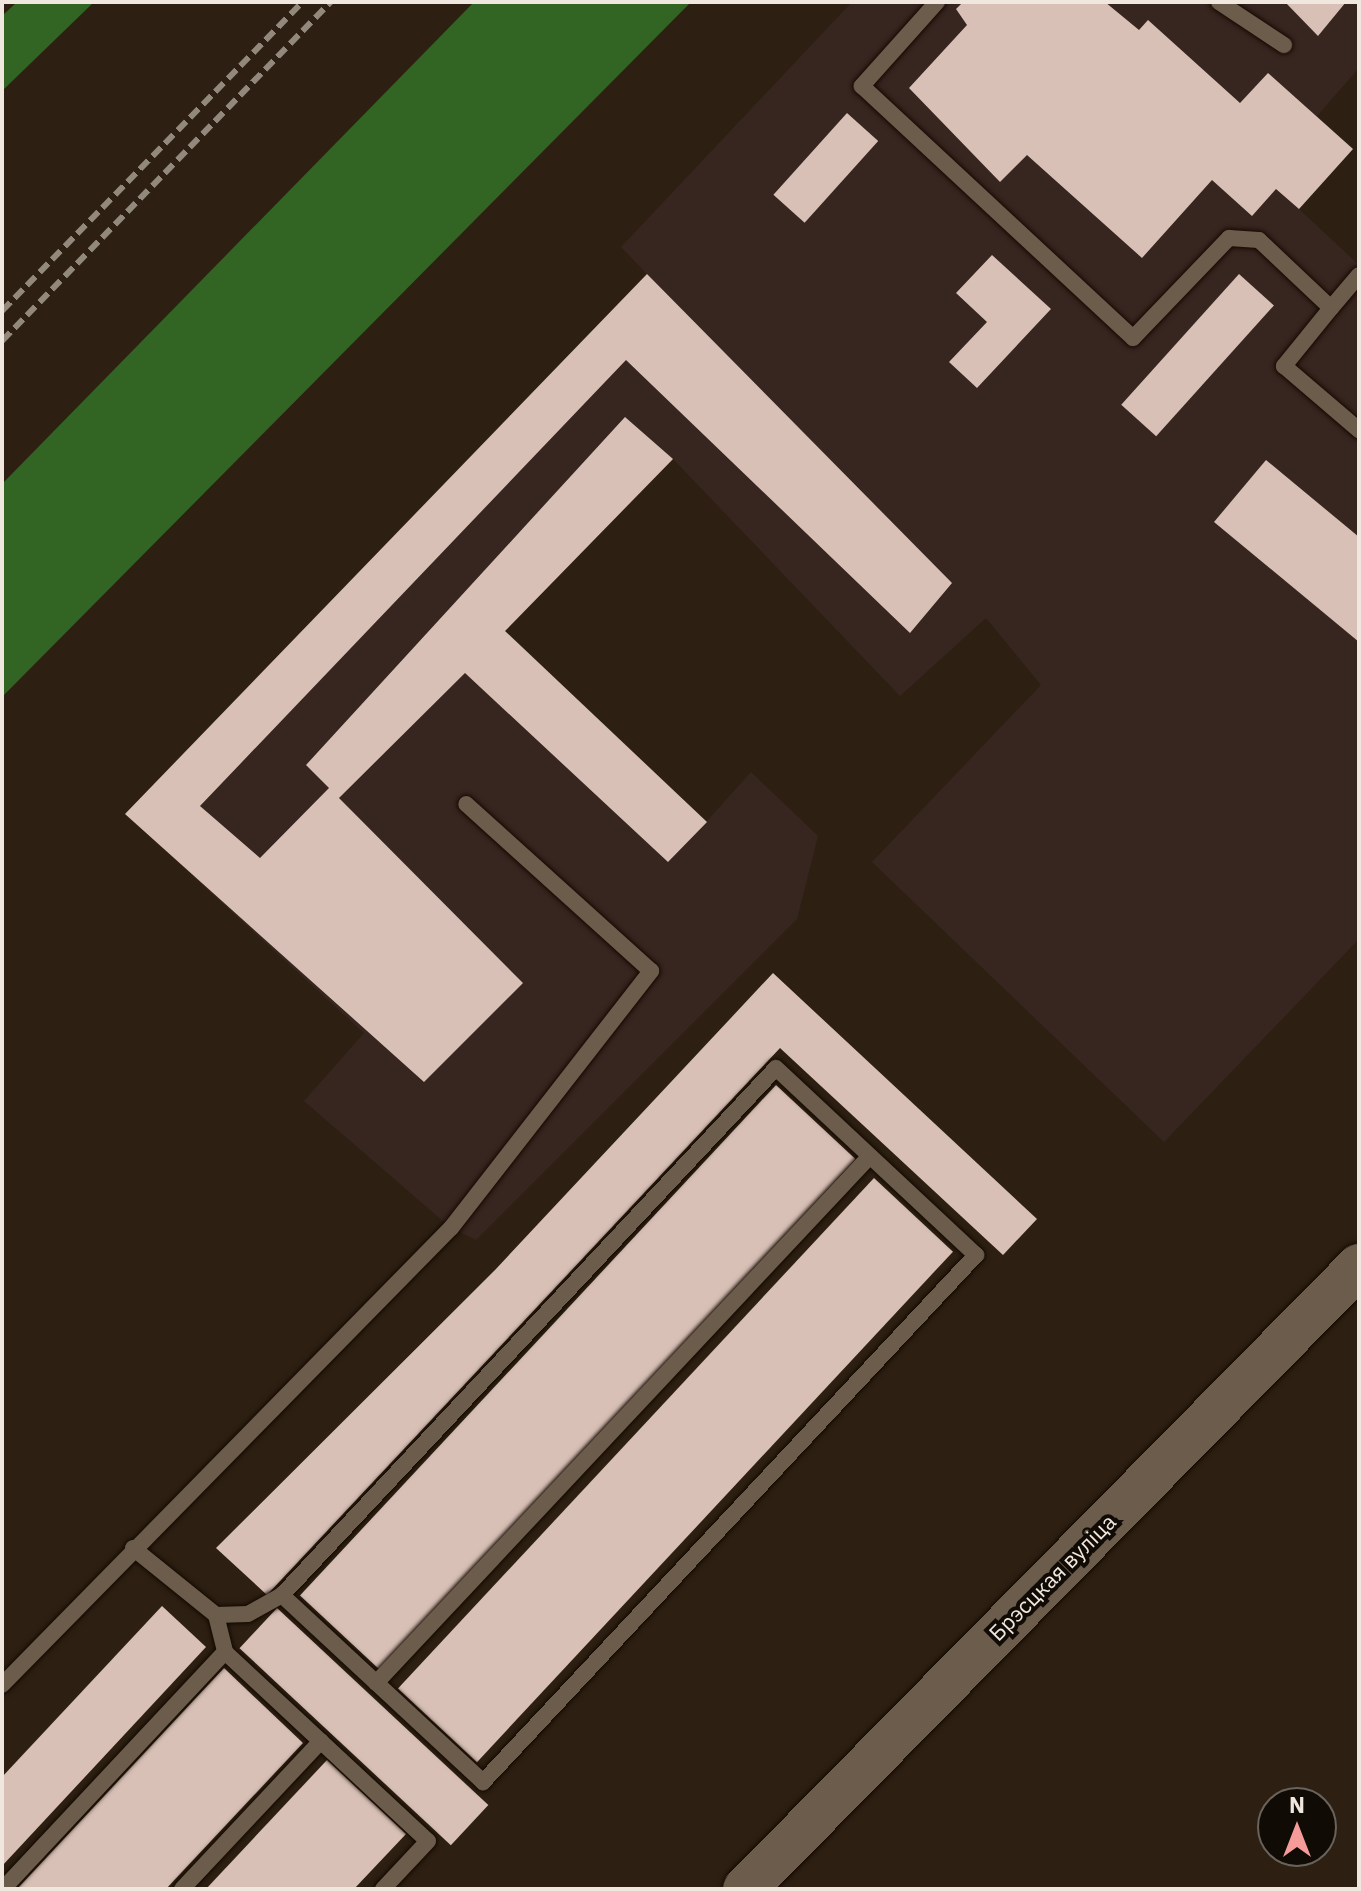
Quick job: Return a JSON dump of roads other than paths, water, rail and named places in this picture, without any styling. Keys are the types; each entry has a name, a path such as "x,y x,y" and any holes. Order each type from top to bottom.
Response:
{"main road":[{"name":"Брэсцкая вуліца","path":"745,1889 1359,1266"}],"lane":[{"path":"937,2 862,86 1133,338 1229,238 1259,240 1331,308"},
{"path":"1219,2 1284,45"},
{"path":"1359,275 1284,366 1359,430"},
{"path":"2,1685 133,1548 451,1228 651,971 466,804"},
{"path":"216,1615 248,1614 282,1595 776,1068 976,1255 483,1782 282,1595"},
{"path":"376,1683 870,1156"},
{"path":"133,1548 216,1615 225,1652 428,1841 383,1889"},
{"path":"3,1889 225,1652"},
{"path":"182,1889 321,1741"}],"railway":[{"path":"2,311 302,2"},
{"path":"2,341 331,2"}]}
